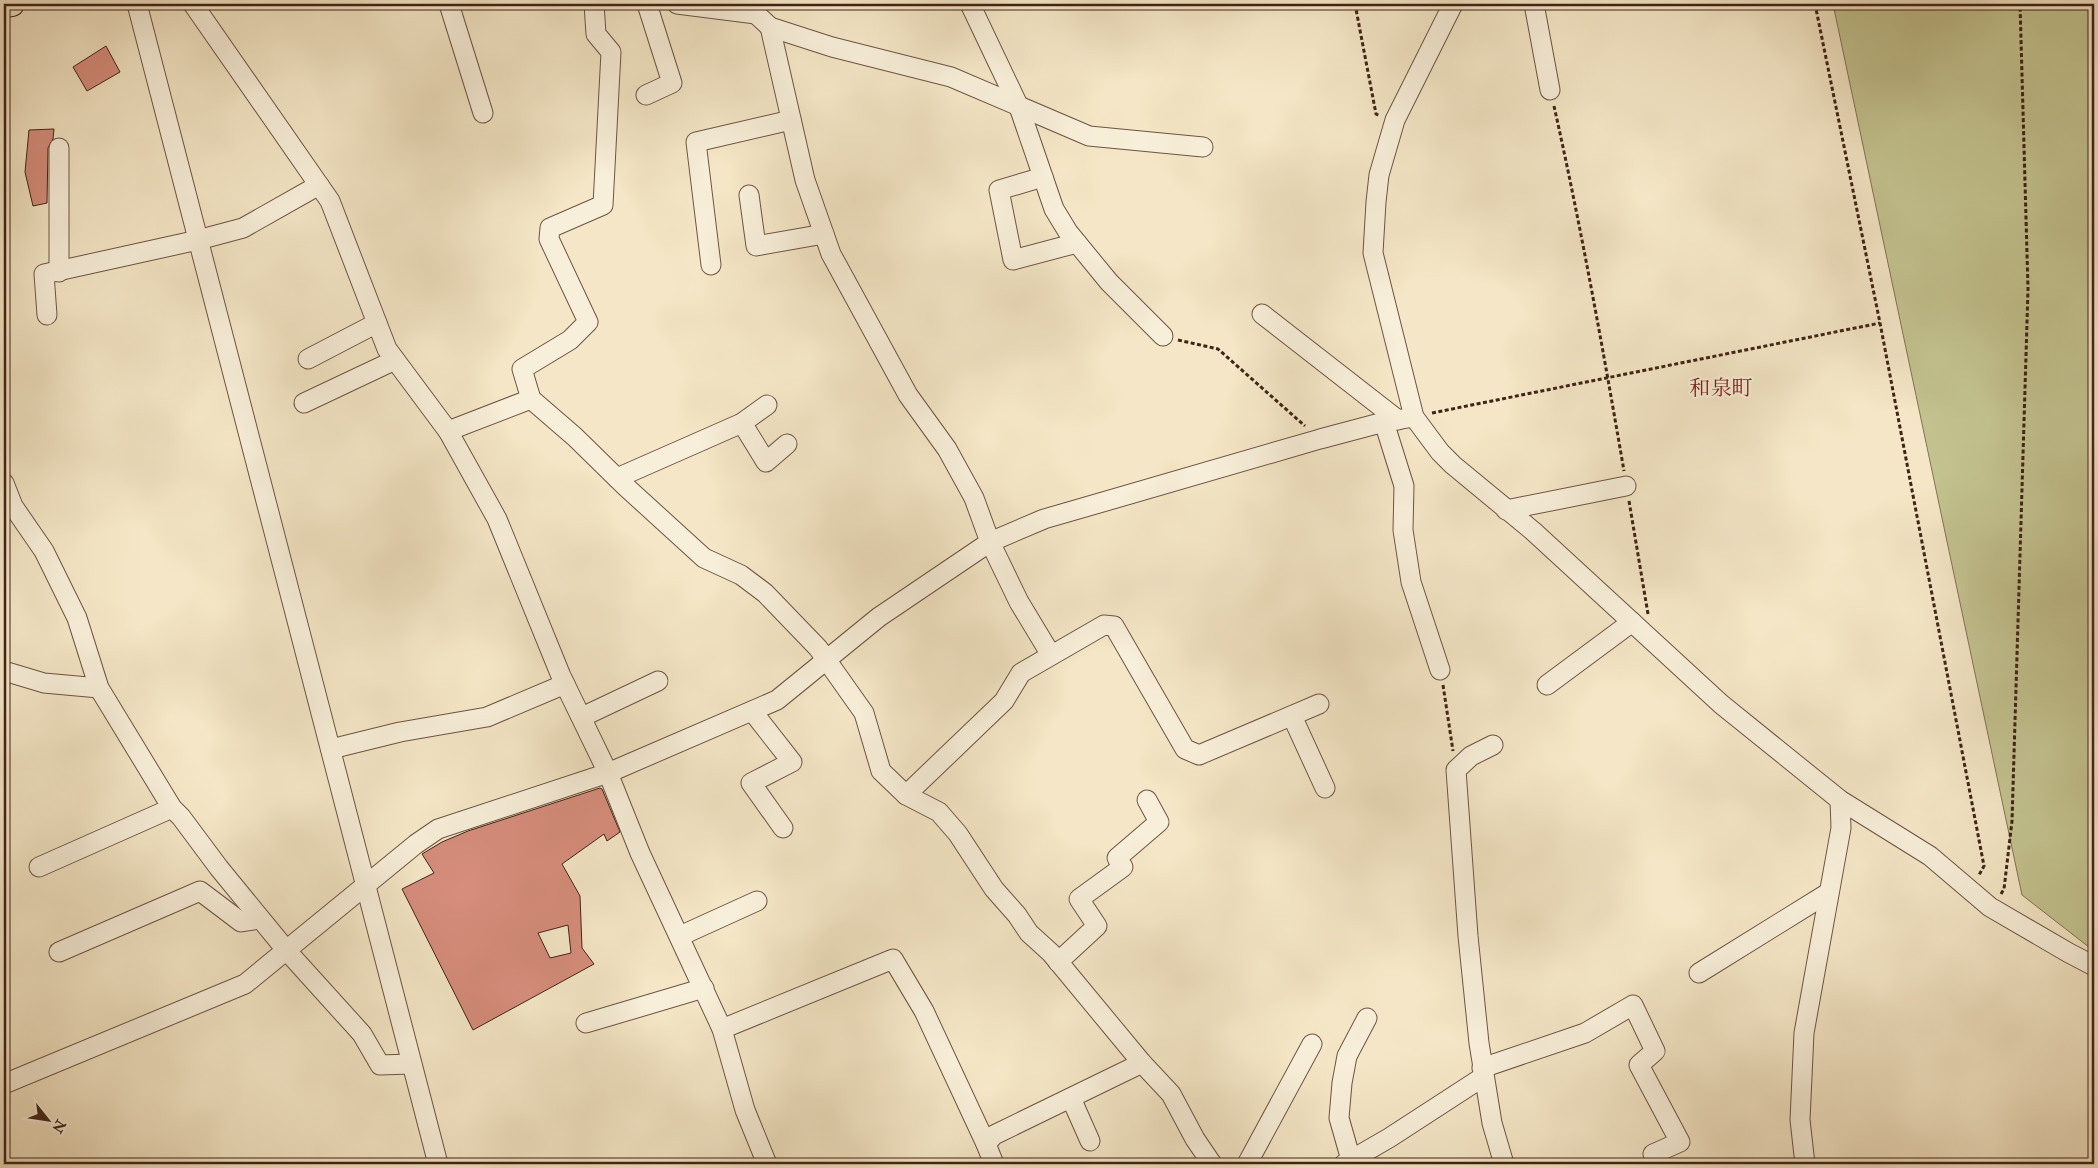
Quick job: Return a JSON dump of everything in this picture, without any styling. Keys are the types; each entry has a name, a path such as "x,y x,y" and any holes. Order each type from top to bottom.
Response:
{"main road":[{"path":"4,5 12,4"}],"street":[{"path":"137,4 438,1164"},
{"path":"193,4 330,201 387,349 448,431 496,519 566,684 608,773 640,853 722,1030 745,1110 767,1164"},
{"path":"449,4 483,113"},
{"path":"594,4 596,34 611,52 603,205 550,228 548,239 588,322 570,340 522,370 531,399 575,436 617,478 704,558 741,575 765,592 795,623 826,660 864,713 881,771 906,795 939,812 958,834 994,889 1017,915 1029,933 1058,962 1142,1063 1171,1094 1195,1138 1212,1164"},
{"path":"646,95 672,83 647,4"},
{"path":"677,4 755,9 770,27 805,180 831,254 908,395 947,449 974,498 990,542 1019,602 1051,655"},
{"path":"970,4 1019,107 1054,209 1077,243 1109,282 1163,336"},
{"path":"1440,670 1411,582 1403,530 1404,486 1398,419 1373,253 1379,175 1394,120 1453,4"},
{"path":"1534,4 1550,90"},
{"path":"770,27 832,48 950,77 1089,136 1203,147"},
{"path":"711,265 696,142 791,120"},
{"path":"59,272 60,148"},
{"path":"1043,177 999,190 1013,260 1077,243"},
{"path":"47,315 44,274 198,240 243,228 319,185"},
{"path":"749,195 756,246 824,234"},
{"path":"1262,314 1440,452 1506,510 1533,530 1721,704 1840,800 1930,856 1990,907 2069,954 2094,966"},
{"path":"308,359 377,323"},
{"path":"304,403 395,360"},
{"path":"448,431 531,399"},
{"path":"617,478 742,423 767,405"},
{"path":"4,1084 245,984 416,844 438,829 608,773 777,700 878,617 990,542 1062,514 1320,439 1398,419"},
{"path":"742,423 766,462 787,444"},
{"path":"4,483 13,506 44,551 77,618 98,688 172,808 260,919 362,1034 380,1066 411,1064"},
{"path":"1506,510 1626,486"},
{"path":"1547,685 1632,622"},
{"path":"906,795 1004,702 1021,673 1104,625 1114,626 1185,749 1199,755 1319,704"},
{"path":"4,672 44,683 98,688"},
{"path":"582,717 658,681"},
{"path":"331,750 400,732 486,717 566,684"},
{"path":"752,711 792,762 751,783 783,828"},
{"path":"1292,716 1325,788"},
{"path":"1493,746 1471,756 1456,770 1468,936 1483,1072 1492,1123 1504,1164"},
{"path":"1058,962 1097,926 1078,899 1123,866 1118,858 1159,822 1147,800"},
{"path":"1805,1164 1800,1120 1804,1033 1841,828 1840,800"},
{"path":"39,867 172,808"},
{"path":"59,952 200,891 241,922 260,919"},
{"path":"1699,973 1828,893"},
{"path":"680,936 757,901"},
{"path":"722,1030 893,959 924,1011 994,1164"},
{"path":"586,1023 704,988"},
{"path":"1367,1018 1348,1056 1342,1083 1340,1118 1350,1163 1483,1072 1584,1033 1633,1005 1655,1051 1639,1065 1680,1142 1653,1154"},
{"path":"1247,1164 1312,1044"},
{"path":"986,1144 994,1135 1142,1063"},
{"path":"1072,1098 1090,1141"}],"path":[{"path":"1355,4 1376,114 1394,120"},
{"path":"1815,4 1880,323 1984,866 1970,890"},
{"path":"1990,907 2004,889 2012,812 2028,289 2020,4"},
{"path":"1550,90 1570,176 1608,378 1652,641"},
{"path":"1398,419 1880,323"},
{"path":"1163,336 1218,349 1320,439"},
{"path":"1440,670 1456,770"}],"green space":[{"path":"1833,4 2094,4 2094,951 2022,895"}],"building":[{"path":"106,46 120,72 87,91 73,67"},
{"path":"54,129 53,139 48,148 47,203 33,206 25,172 29,130"},
{"path":"600,788 620,832 607,841 604,834 562,864 580,896 582,948 594,964 473,1030 402,889 434,873 422,854 442,842 468,831","holes":["568,925 571,953 550,958 538,933"]}],"district":[{"name":"和泉町","path":"1721,388"}]}
